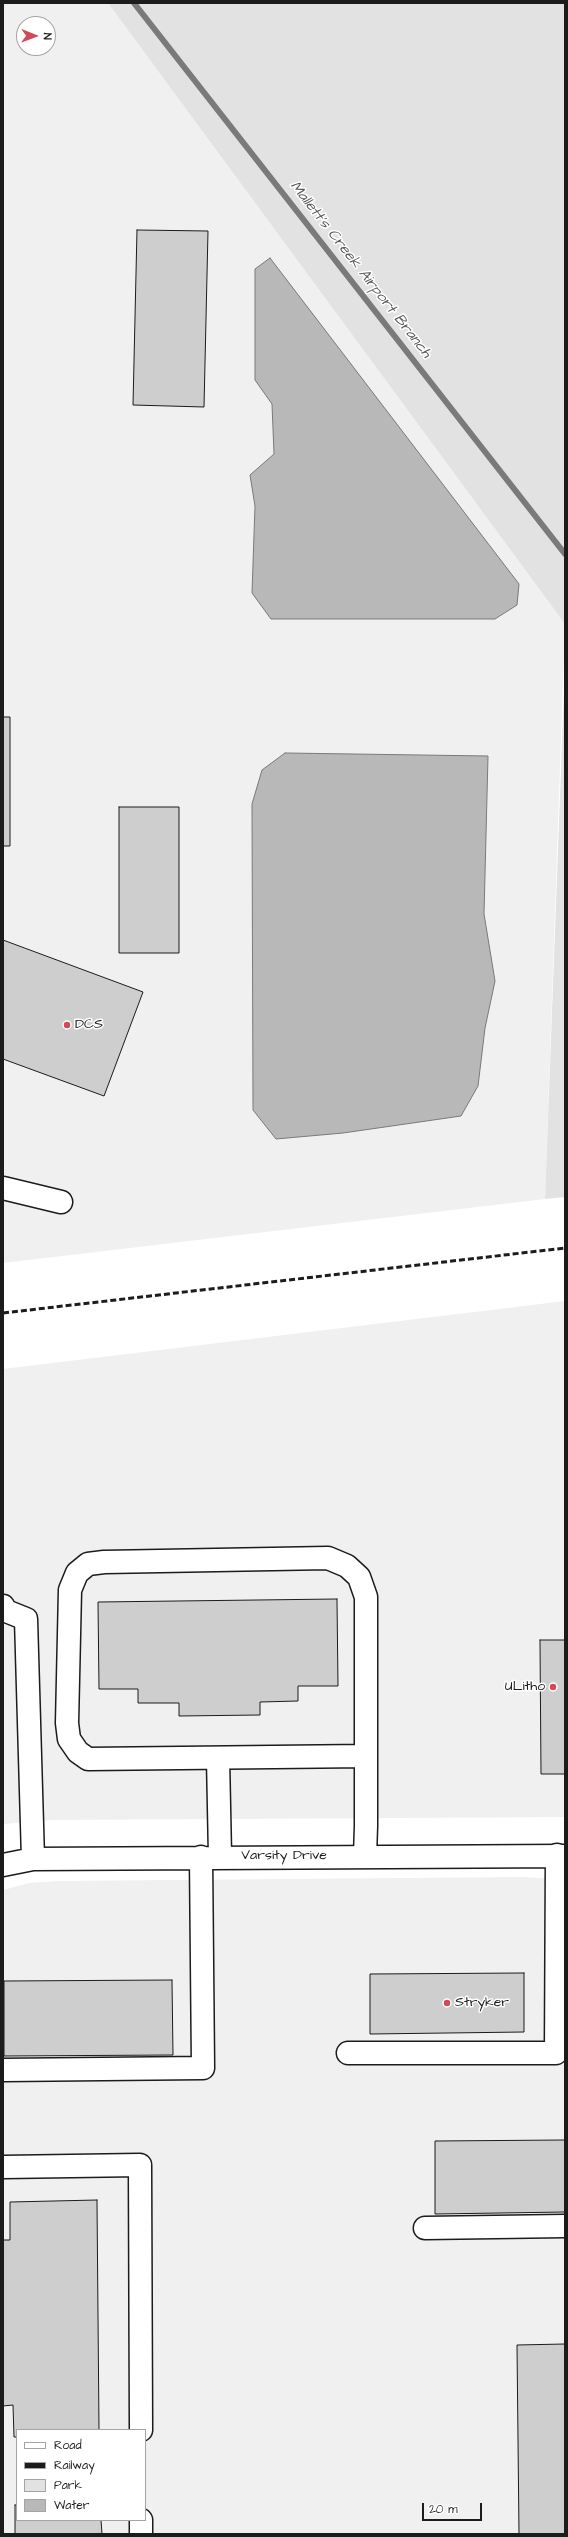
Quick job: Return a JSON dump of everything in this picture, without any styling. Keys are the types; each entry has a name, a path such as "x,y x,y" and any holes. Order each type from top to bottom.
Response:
{"street":[{"path":"3,1188 61,1202"},
{"path":"365,1856 366,1756 366,1597 359,1577 347,1566 328,1558 88,1564 77,1573 70,1590 68,1723 69,1739 78,1752 88,1759 366,1756"},
{"path":"3,1606 6,1611 26,1619 33,1859"},
{"path":"3,2070 203,2068 211,1857 218,1758"},
{"path":"348,2053 556,2053 560,1961 561,1856"},
{"name":"Varsity Drive","path":"3,1865 33,1859 561,1856"},
{"path":"3,2167 140,2165 141,2429"},
{"path":"425,2228 565,2226"},
{"path":"141,2521 141,2534"}],"shaded area":[{"path":"3,3 108,3 565,624 545,1199 3,1263"},
{"path":"565,1301 565,1817 53,1820 3,1824 3,1369"},
{"path":"521,1877 565,1879 565,2534 3,2534 3,1890 29,1883 57,1881"}],"green space":[{"path":"108,3 565,3 565,624"},
{"path":"565,662 565,1197 545,1199"}],"water":[{"path":"270,258 519,584 517,605 495,619 271,619 252,593 255,506 250,475 274,454 272,404 255,380 255,269"},
{"path":"285,753 488,756 484,914 495,981 485,1028 478,1086 461,1116 343,1133 276,1139 253,1110 252,804 262,770"}],"building":[{"path":"137,230 208,231 204,407 133,405"},
{"path":"3,717 10,717 10,846 3,846"},
{"path":"119,807 179,807 179,953 119,953"},
{"name":"DCS","path":"3,940 143,992 104,1096 3,1059"},
{"path":"337,1599 338,1686 298,1686 298,1701 260,1702 260,1715 179,1716 179,1703 138,1703 138,1689 99,1689 98,1602"},
{"name":"ULitho","path":"540,1640 565,1640 565,1774 541,1774"},
{"name":"Stryker","path":"524,1973 524,2032 370,2034 370,1974"},
{"path":"172,1980 173,2055 4,2056 4,1981"},
{"path":"565,2140 565,2212 435,2214 435,2141"},
{"path":"97,2200 99,2429 16,2429 16,2437 14,2437 13,2405 3,2406 3,2240 10,2240 10,2202"},
{"path":"565,2344 565,2534 519,2534 517,2345"},
{"path":"15,2505 16,2521 101,2521 102,2534 15,2534"}],"waterway":[{"name":"Mallett's Creek Airport Branch","path":"134,3 565,554"}],"railway":[{"path":"3,1313 565,1248"}],"place":[{"name":"DCS","path":"67,1025"},
{"name":"ULitho","path":"553,1687"},
{"name":"Stryker","path":"447,2003"}]}
